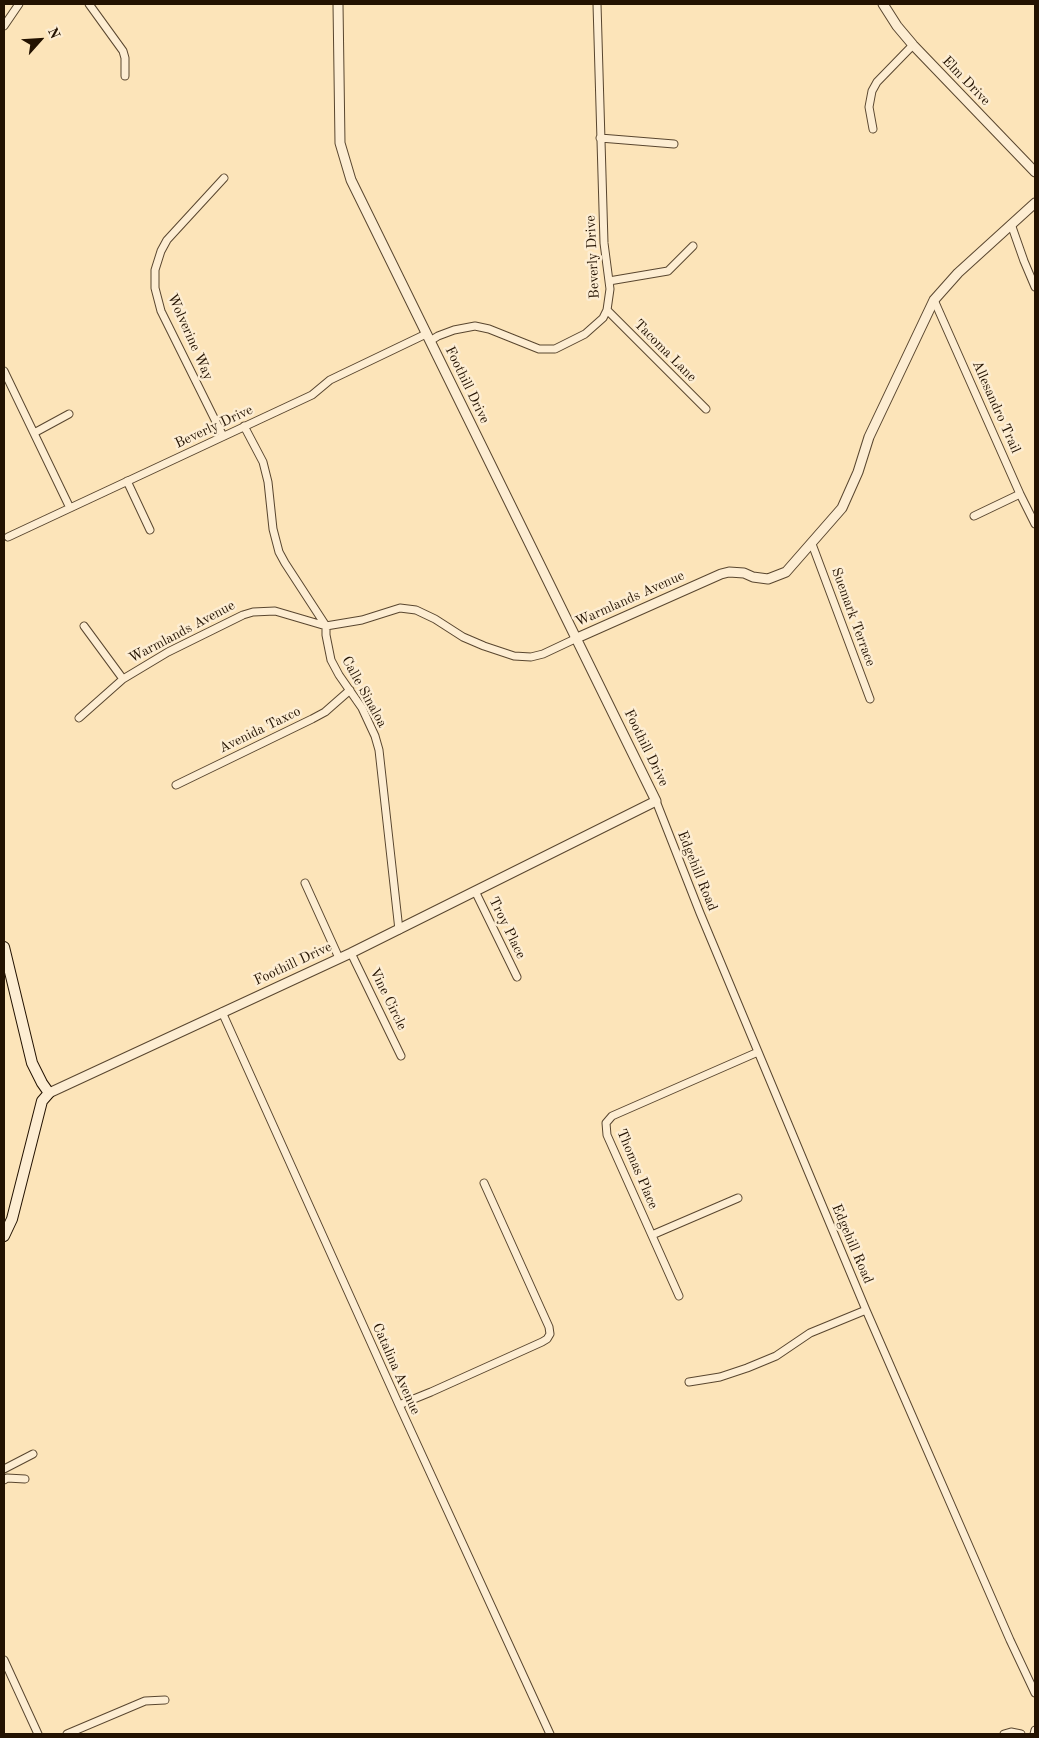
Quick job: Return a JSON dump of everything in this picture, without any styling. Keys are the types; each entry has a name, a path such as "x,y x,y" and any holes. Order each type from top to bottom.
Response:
{"main road":[{"path":"4,947 32,1063 49,1093 42,1102 12,1219 4,1236"}],"street":[{"path":"4,26 19,4"},
{"path":"89,4 123,51 125,76"},
{"name":"Foothill Drive","path":"49,1093 399,930 656,801 351,180 340,143 338,4"},
{"name":"Beverly Drive","path":"8,537 312,395 330,380 428,337 475,326 489,329 539,349 555,349 584,334 603,318 607,310 610,289 604,243 597,4"},
{"name":"Elm Drive","path":"883,4 897,26 913,45 1035,172"},
{"path":"873,129 869,107 872,91 877,82 913,45"},
{"path":"600,138 674,144"},
{"name":"Wolverine Way","path":"223,436 161,311 155,288 155,270 167,240 224,178"},
{"name":"Warmlands Avenue","path":"79,718 122,679 168,652 243,614 275,611 326,626 362,620 400,608 416,610 435,619 463,637 484,646 514,656 531,657 543,654 721,574 730,572 768,578 786,572 842,508 858,472 869,437 934,300 958,273 1035,203"},
{"path":"1011,224 1035,287"},
{"path":"609,281 668,271 693,246"},
{"name":"Allesandro Trail","path":"934,300 1035,524"},
{"name":"Tacoma Lane","path":"607,310 706,409"},
{"path":"4,371 70,508"},
{"path":"34,433 69,414"},
{"name":"Calle Sinaloa","path":"244,426 263,462 268,482 272,529 279,552 326,626 331,660 362,708 375,736 379,750 399,930"},
{"path":"127,481 150,530"},
{"path":"974,516 1020,494"},
{"name":"Suemark Terrace","path":"812,544 870,699"},
{"path":"84,626 122,679"},
{"name":"Avenida Taxco","path":"176,785 325,712 350,690"},
{"name":"Edgehill Road","path":"656,801 700,913 866,1310 1035,1693"},
{"path":"306,883 339,958"},
{"name":"Troy Place","path":"475,891 517,977"},
{"name":"Vine Circle","path":"351,953 401,1056"},
{"name":"Catalina Avenue","path":"222,1012 398,1404 550,1734"},
{"name":"Thomas Place","path":"679,1296 607,1134 606,1123 612,1116 758,1052"},
{"path":"398,1404 439,1388 542,1342 550,1334 549,1327 484,1183"},
{"path":"652,1235 738,1198"},
{"path":"689,1382 720,1377 747,1368 776,1356 810,1333 866,1310"},
{"path":"4,1469 33,1454"},
{"path":"4,1480 7,1478 25,1479"},
{"path":"4,1660 38,1734"},
{"path":"67,1734 145,1701 165,1700"},
{"path":"1034,1734 1035,1730"},
{"path":"1004,1734 1011,1732 1021,1734"}]}
